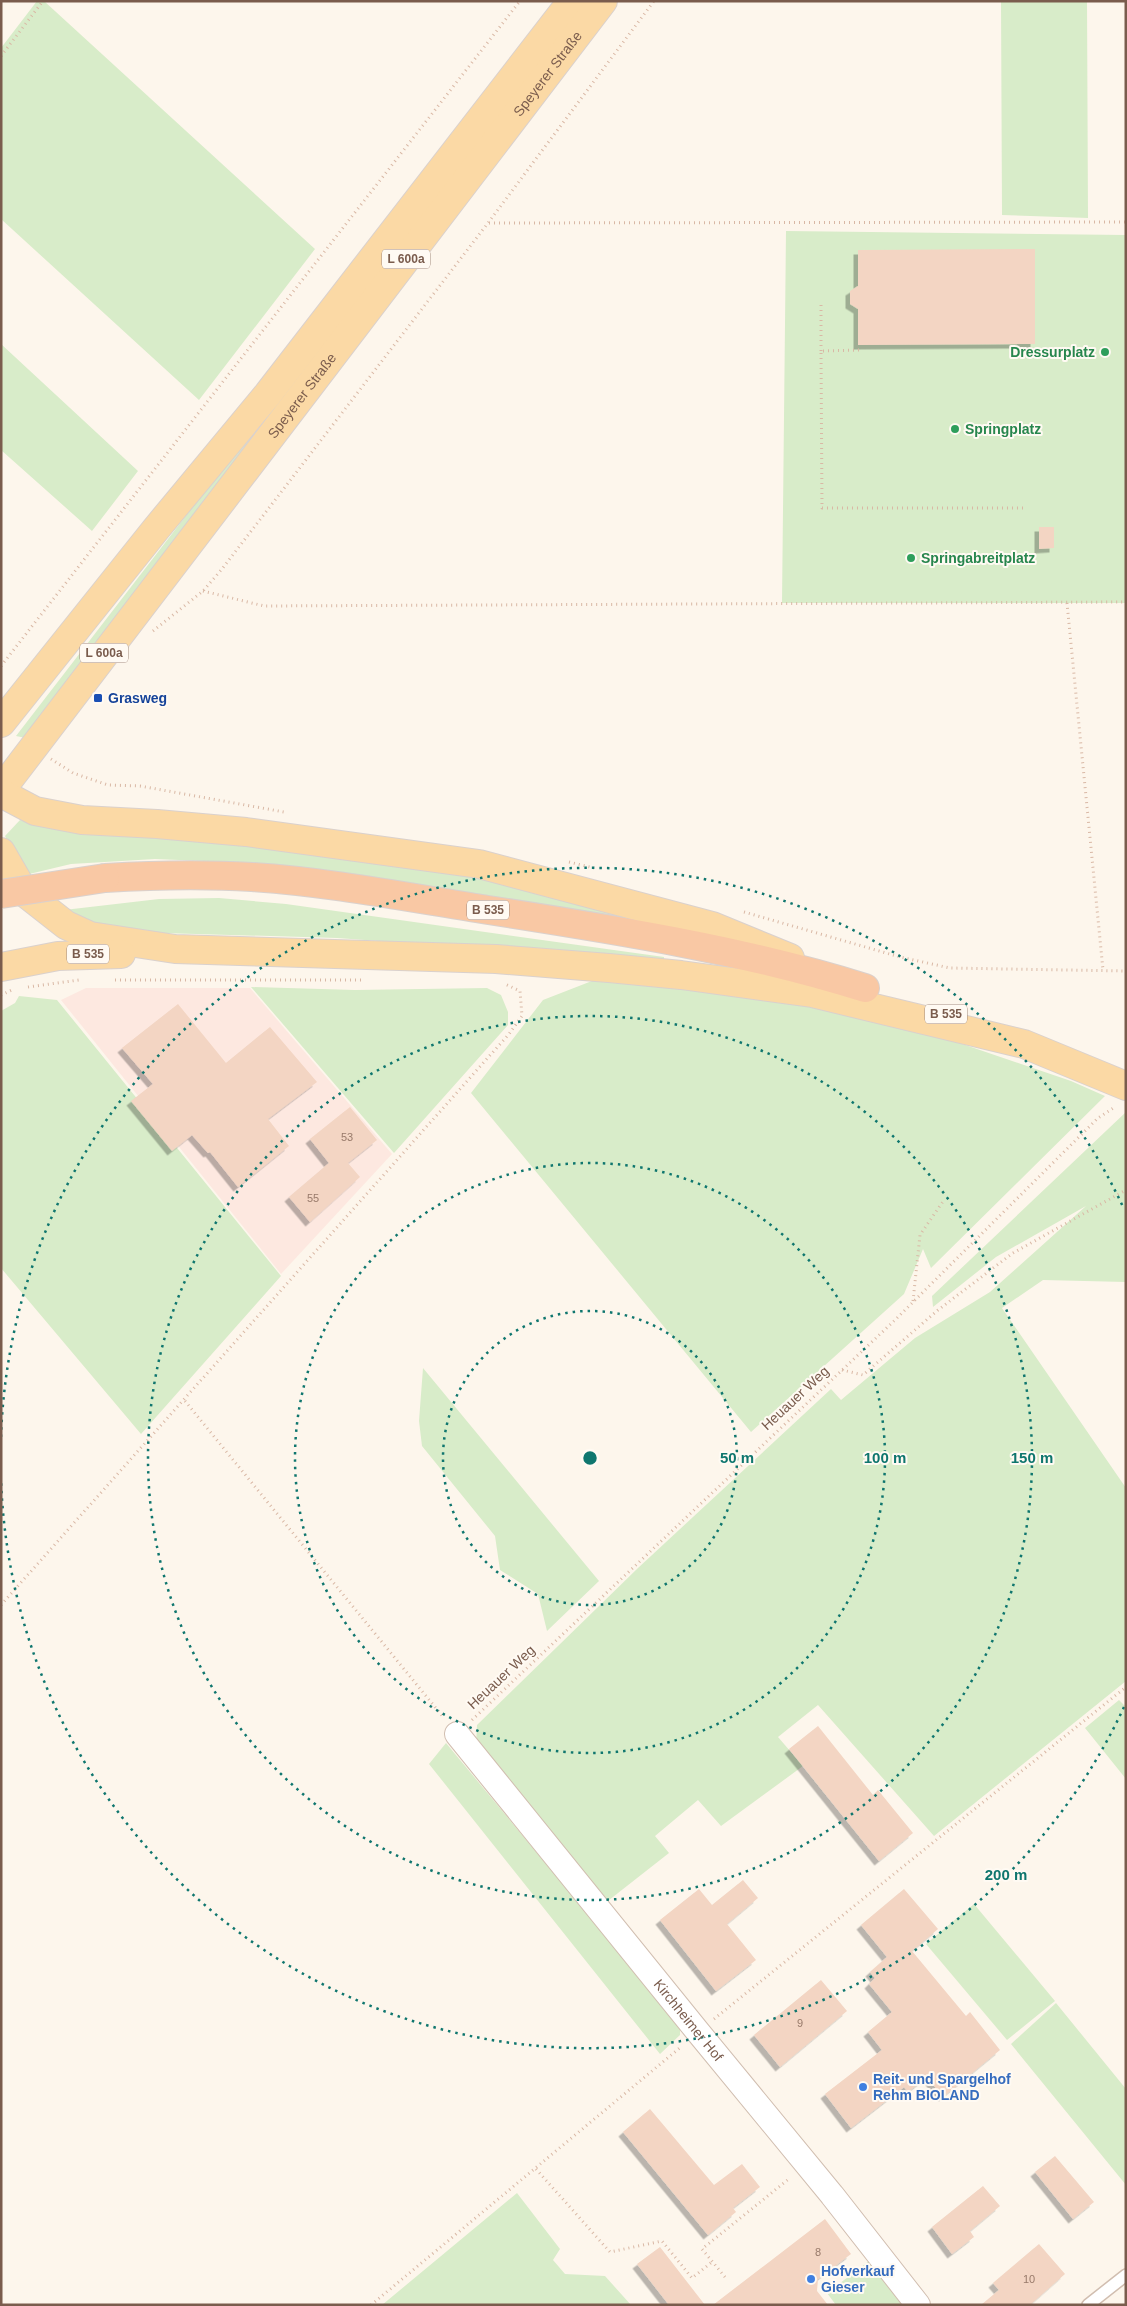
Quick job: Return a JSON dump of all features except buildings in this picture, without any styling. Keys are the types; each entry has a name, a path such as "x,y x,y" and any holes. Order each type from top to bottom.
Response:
{"highway":[{"name":"B 535","path":"1,894 105,878 192,875 252,877 311,883 527,916 714,948 823,974 865,988"}],"main road":[{"name":"Speyerer Straße","path":"1,723 156,529 268,394 572,1"},
{"name":"Speyerer Straße","path":"1,792 603,1"},
{"path":"1,792 35,811 82,820 246,832 478,864 712,926 865,988"},
{"path":"1,852 24,892 66,925 90,936 175,949"},
{"name":"B 535","path":"8,978 58,956 119,954 175,949 496,959 681,974 812,993 1024,1044"},
{"name":"B 535","path":"865,988 967,1020 1024,1044 1118,1090"}],"street":[{"name":"Kirchheimer Hof","path":"457,1734 807,2164 918,2305"}],"lane":[{"path":"1088,2305 1126,2275"}],"path":[{"path":"1,56 43,1"},
{"path":"1,666 520,1"},
{"path":"152,632 203,591 488,223 654,1"},
{"path":"488,223 1126,222"},
{"path":"822,301 822,508 1024,508"},
{"path":"821,351 859,350"},
{"path":"203,591 264,606 1126,602"},
{"path":"1067,603 1103,971"},
{"path":"60,753 54,760 73,773 108,786 140,786 293,813"},
{"path":"566,861 601,870"},
{"path":"737,910 926,964 950,968 1126,971"},
{"path":"1,994 8,978"},
{"path":"24,988 87,980"},
{"path":"106,980 370,980"},
{"path":"1,1605 185,1401 509,1034 522,1016 520,991 500,981"},
{"name":"Heuauer Weg","path":"457,1734 913,1302 1098,1118 1118,1090"},
{"path":"842,1370 863,1375 938,1310 1012,1253 1126,1190"},
{"path":"913,1302 920,1235 944,1200"},
{"path":"185,1401 457,1734"},
{"path":"371,2305 698,2032 1126,1687"},
{"path":"725,2277 702,2249 807,2164"},
{"path":"536,2169 610,2252 662,2240 692,2278 712,2262"}],"shaded area":[{"path":"86,988 250,988 392,1154 281,1274 61,1000"}],"green space":[{"path":"37,1 44,1 315,249 199,400 1,219 1,48"},
{"path":"583,1 593,1 26,738 16,736"},
{"path":"1001,1 1087,1 1088,218 1002,215"},
{"path":"786,231 1126,235 1126,603 782,603"},
{"path":"1,344 138,471 92,531 1,450"},
{"path":"20,820 70,830 148,833 373,858 501,882 667,924 667,930 366,876 252,863 155,859 71,864 25,875 5,836"},
{"path":"219,898 286,904 664,957 664,961 337,938 128,932 91,925 64,910 159,899"},
{"path":"597,979 802,1001 936,1035 1071,1081 1105,1096 931,1268 923,1249 904,1294 751,1432 471,1093 543,1000"},
{"path":"251,987 355,990 487,988 501,995 508,1012 508,1025 394,1153"},
{"path":"19,996 57,1000 281,1276 141,1434 1,1268 1,1011 15,1003"},
{"path":"1126,1112 1126,1282 1043,1280 1002,1308 1126,1488 1126,1681 934,1836 818,1705 778,1737 803,1766 721,1826 698,1800 655,1836 669,1853 604,1904 476,1746 477,1725 638,1568 831,1389 841,1400 915,1338 990,1292 1086,1206 996,1257 933,1307 932,1296"},
{"path":"423,1368 599,1581 547,1631 538,1594 500,1570 495,1536 422,1446 419,1421"},
{"path":"1119,1700 1126,1707 1126,1779 1085,1728"},
{"path":"446,1743 677,2022 680,2028 680,2035 660,2054 429,1764"},
{"path":"974,1904 1055,2001 1007,2040 926,1944"},
{"path":"1056,2003 1126,2089 1126,2185 1011,2044"},
{"path":"517,2193 560,2249 553,2260 565,2274 605,2276 631,2305 382,2305"},
{"path":"873,2258 910,2305 836,2305 827,2293"}],"place":[{"name":"Dressurplatz","path":"1105,352"},
{"name":"Springplatz","path":"955,429"},
{"name":"Springabreitplatz","path":"911,558"},
{"name":"Grasweg","path":"98,698"},
{"name":"Reit- und Spargelhof Rehm BIOLAND","path":"863,2087"},
{"name":"Hofverkauf Gieser","path":"811,2279"}]}
